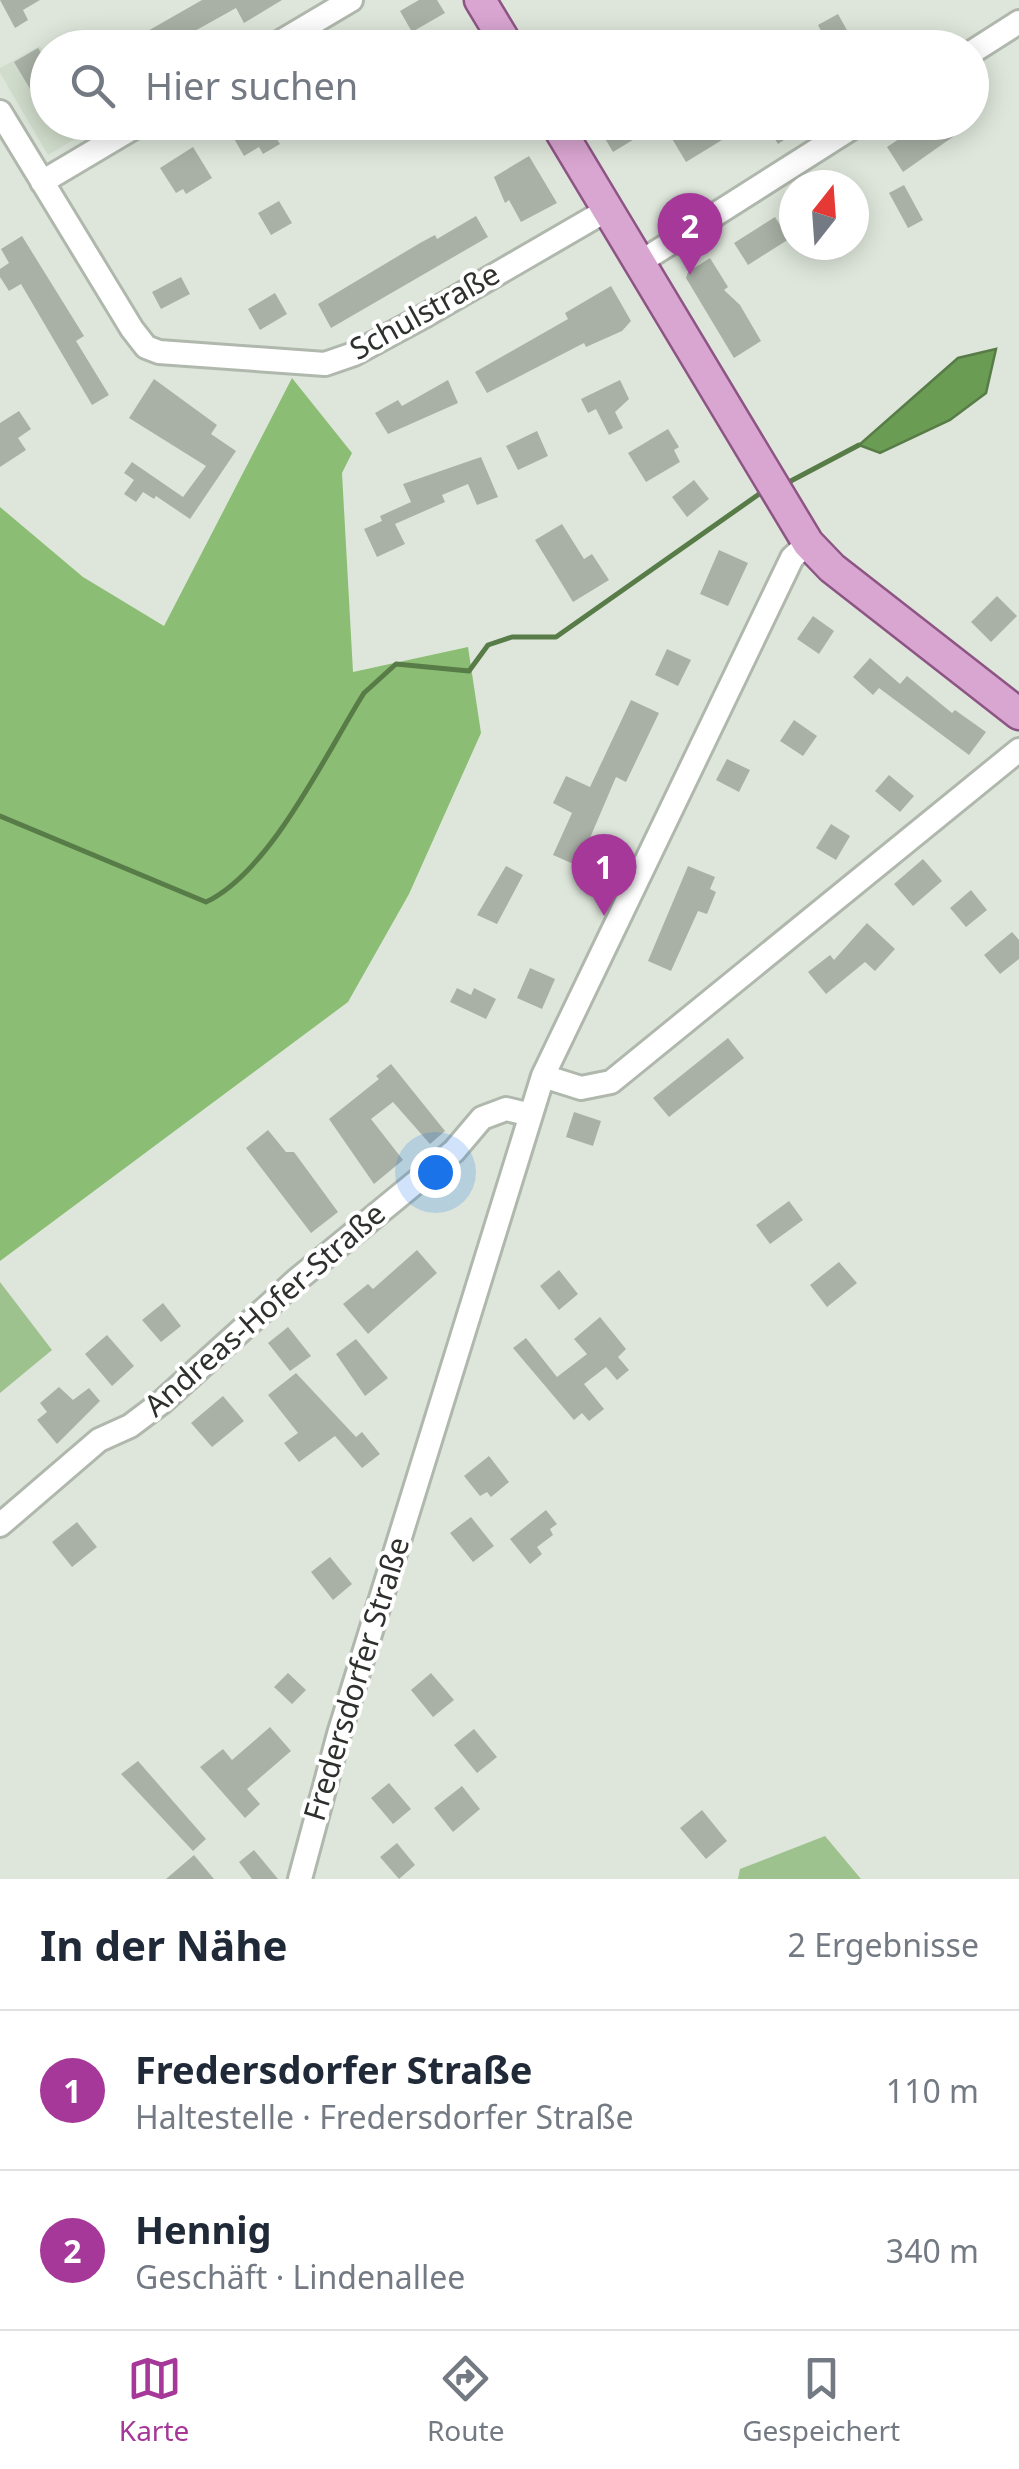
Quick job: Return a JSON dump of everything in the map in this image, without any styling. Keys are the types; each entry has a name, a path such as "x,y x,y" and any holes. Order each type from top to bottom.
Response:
{"main road":[{"path":"480,0 498,30"},
{"path":"566,140 771,488 808,543 832,568 1019,714"}],"street":[{"path":"300,30 350,0"},
{"path":"989,41 1019,22"},
{"name":"Schulstraße","path":"0,112 146,347 180,355 313,366 354,354 607,210"},
{"path":"42,182 113,140"},
{"path":"640,263 833,140"},
{"name":"Fredersdorfer Straße","path":"300,1879 338,1734 543,1076 788,564 808,543"},
{"path":"543,1076 581,1088 611,1082 1019,750"},
{"name":"Andreas-Hofer-Straße","path":"0,1525 100,1440 130,1426 162,1402 298,1279 454,1151 482,1118 506,1108 531,1115"}],"shaded area":[{"path":"30,52 30,124 0,73 0,68"},
{"path":"39,140 73,140 48,155"},
{"path":"996,349 986,393 950,420 880,453 859,445 958,358"},
{"path":"292,378 352,453 342,473 353,672 468,647 481,733 409,894 348,1002 0,1261 0,507 83,577 164,626"},
{"path":"0,1282 52,1350 0,1393"},
{"path":"825,1836 861,1879 738,1879 740,1869"}],"building":[{"path":"0,0 40,0 23,10 28,20 15,28"},
{"path":"202,0 282,0 244,23 236,8 197,30 150,30"},
{"path":"419,0 437,0 445,13 411,30 400,11"},
{"path":"838,14 847,30 821,30 818,25"},
{"path":"30,53 30,89 14,62"},
{"path":"235,140 278,140 280,144 263,154 259,147 244,156"},
{"path":"606,140 633,140 613,152"},
{"path":"673,140 722,140 686,162"},
{"path":"897,140 948,140 903,172 887,147"},
{"path":"193,147 212,178 186,194 183,189 176,193 160,168"},
{"path":"529,156 557,203 521,222 509,200 505,203 494,177"},
{"path":"904,185 923,220 908,228 889,193"},
{"path":"279,201 292,223 271,235 258,213"},
{"path":"476,216 488,237 331,328 318,304 420,243 435,235 437,239"},
{"path":"775,217 779,223 779,245 748,265 734,243"},
{"path":"22,236 84,336 76,341 109,395 92,405 21,284 9,291 0,277 0,269 9,263 1,249"},
{"path":"710,258 728,287 724,290 740,305 761,341 734,358 686,278 688,272"},
{"path":"181,277 190,294 161,309 152,292"},
{"path":"611,286 631,321 622,331 586,347 584,343 487,393 475,372 568,319 565,313"},
{"path":"275,293 287,314 260,330 248,309"},
{"path":"154,379 217,425 211,434 236,451 190,519 156,496 154,499 143,492 136,502 124,494 134,480 124,473 132,462 183,497 206,466 129,418"},
{"path":"448,380 458,403 388,434 375,413 398,400 402,406"},
{"path":"620,380 629,399 615,412 623,428 609,435 596,409 588,413 581,399"},
{"path":"19,411 31,429 18,438 26,450 0,467 0,423"},
{"path":"668,429 679,447 674,450 680,462 646,482 628,453"},
{"path":"537,431 548,456 518,470 506,446"},
{"path":"481,457 498,497 477,505 468,484 442,495 445,502 395,524 405,544 377,557 364,529 382,521 380,516 411,502 403,484"},
{"path":"694,480 709,499 687,517 672,497"},
{"path":"562,524 584,559 592,554 609,580 573,602 535,540"},
{"path":"719,550 748,563 728,606 700,594"},
{"path":"997,596 1017,616 991,642 971,622"},
{"path":"813,616 834,631 819,654 797,639"},
{"path":"667,649 691,660 678,686 655,675"},
{"path":"870,658 900,684 907,676 952,713 955,710 986,732 969,755 879,688 873,695 853,677"},
{"path":"631,700 659,713 626,782 616,777 578,866 553,855 572,813 553,803 566,776 590,787"},
{"path":"794,720 817,736 803,756 780,741"},
{"path":"727,759 750,770 739,792 716,780"},
{"path":"889,775 914,796 900,812 875,791"},
{"path":"831,824 850,836 836,860 816,848"},
{"path":"923,859 942,881 913,906 894,884"},
{"path":"506,866 523,875 497,924 477,915"},
{"path":"688,866 715,877 710,889 716,892 707,914 698,911 671,971 648,961"},
{"path":"971,890 987,910 966,927 950,908"},
{"path":"867,923 895,949 875,971 865,962 826,994 808,972 830,955 834,960"},
{"path":"1012,932 1019,940 1019,959 1000,974 984,955"},
{"path":"530,968 555,979 542,1009 517,998"},
{"path":"457,988 471,995 474,988 496,999 486,1019 450,1002"},
{"path":"728,1038 744,1058 669,1117 653,1098"},
{"path":"391,1064 445,1131 430,1144 393,1102 371,1119 403,1160 374,1184 329,1119 379,1079 376,1076"},
{"path":"574,1112 601,1121 593,1146 566,1137"},
{"path":"268,1130 286,1152 294,1152 338,1212 311,1233 246,1148"},
{"path":"789,1201 803,1220 770,1244 756,1225"},
{"path":"417,1250 437,1273 368,1334 343,1304 368,1284 373,1289"},
{"path":"839,1262 857,1283 827,1307 810,1285"},
{"path":"559,1270 578,1294 559,1310 540,1286"},
{"path":"163,1303 181,1326 161,1342 142,1320"},
{"path":"600,1317 626,1349 618,1357 629,1370 617,1380 606,1367 584,1384 604,1409 589,1421 582,1413 574,1420 513,1348 526,1338 557,1377 587,1354 574,1339"},
{"path":"288,1327 311,1356 290,1371 268,1343"},
{"path":"107,1335 134,1366 112,1386 85,1354"},
{"path":"356,1339 388,1378 365,1396 336,1354"},
{"path":"296,1373 356,1437 362,1432 380,1454 362,1468 335,1436 299,1462 284,1443 298,1433 268,1395"},
{"path":"59,1387 73,1400 89,1388 100,1401 57,1444 37,1420 47,1412 40,1403"},
{"path":"223,1396 244,1421 212,1447 191,1423"},
{"path":"489,1456 509,1482 491,1497 487,1492 480,1496 464,1476"},
{"path":"546,1510 557,1524 550,1529 553,1535 537,1547 542,1554 530,1564 510,1539"},
{"path":"471,1517 494,1546 473,1562 450,1533"},
{"path":"77,1522 97,1547 72,1567 52,1542"},
{"path":"330,1557 352,1584 333,1600 311,1572"},
{"path":"288,1673 306,1690 292,1704 274,1687"},
{"path":"431,1673 454,1700 433,1717 411,1690"},
{"path":"270,1727 291,1751 247,1789 260,1804 245,1818 200,1767 223,1749 232,1760"},
{"path":"474,1729 497,1757 477,1773 454,1745"},
{"path":"138,1761 206,1839 193,1851 121,1774"},
{"path":"389,1783 411,1809 393,1824 371,1798"},
{"path":"462,1786 480,1809 453,1832 434,1808"},
{"path":"702,1810 727,1841 706,1859 680,1828"},
{"path":"397,1843 415,1865 399,1879 380,1857"},
{"path":"254,1850 278,1879 252,1879 239,1862"},
{"path":"194,1855 214,1879 166,1879"}],"waterway":[{"path":"787,483 859,445"},
{"path":"0,816 206,902 230,887 274,839 364,693 396,664 469,671 488,645 512,637 556,637 762,492"}],"place":[{"name":"Hennig","path":"690,275"},
{"name":"Fredersdorfer Straße","path":"604,916"}]}
